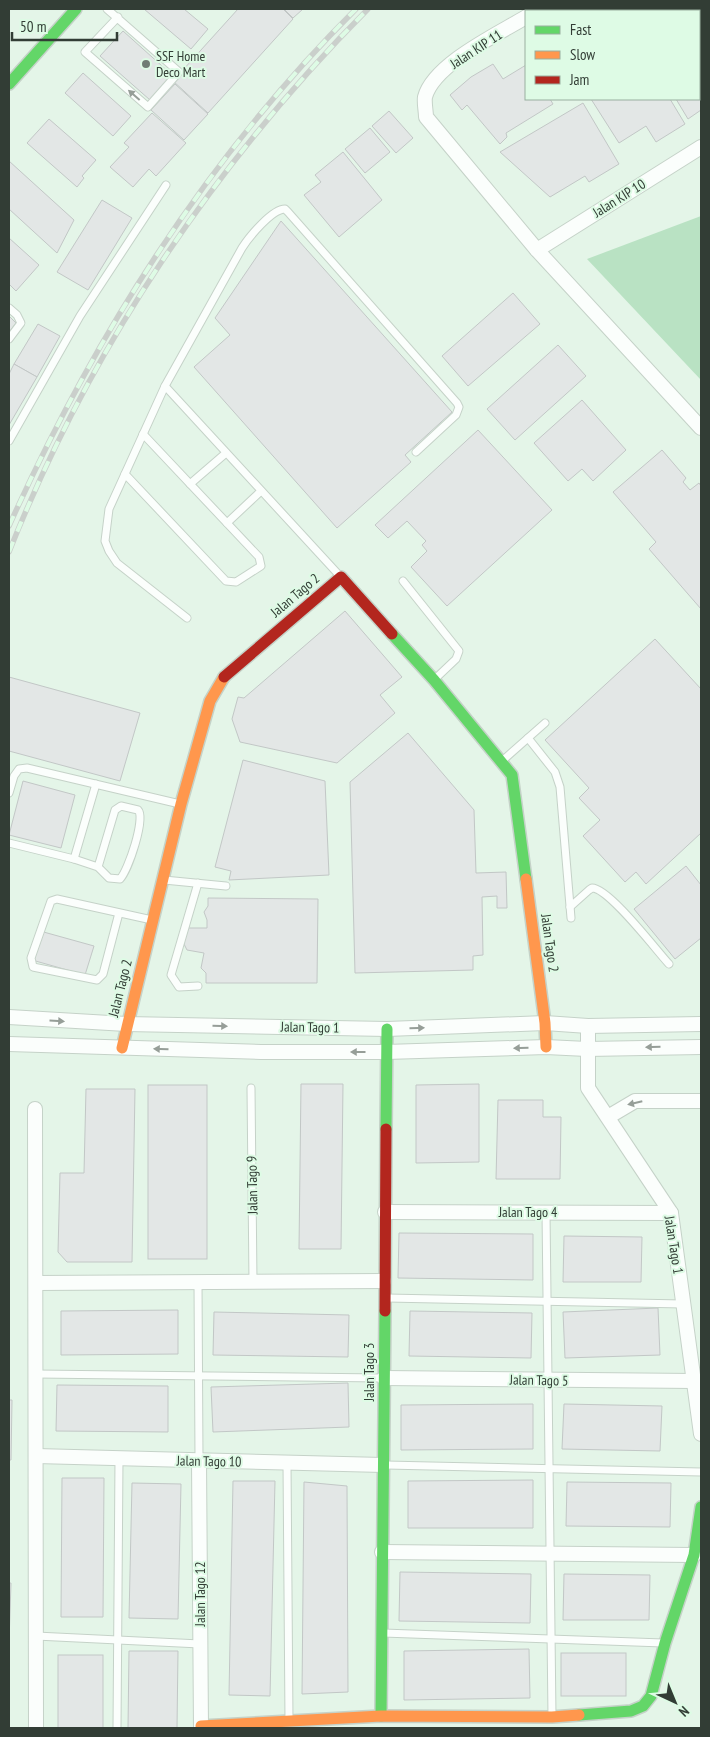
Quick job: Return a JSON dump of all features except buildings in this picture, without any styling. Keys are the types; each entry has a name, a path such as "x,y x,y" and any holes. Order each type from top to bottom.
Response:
{"street":[{"path":"9,84 76,9"},
{"name":"Jalan KIP 11","path":"525,18 452,64 430,86 425,99 426,117 537,250"},
{"name":"Jalan KIP 10","path":"537,250 701,146"},
{"path":"537,250 701,428"},
{"name":"Jalan Tago 2","path":"122,1048 126,1024 180,804 210,701 223,678 340,577 434,680 512,774 545,1023 546,1047"},
{"name":"Jalan Tago 1","path":"9,1017 126,1024 387,1029 545,1023 588,1026 588,1088 671,1213 701,1434"},
{"path":"588,1026 701,1024"},
{"name":"Jalan Tago 3","path":"380,1716 387,1029"},
{"name":"Jalan Tago 1","path":"9,1044 260,1052 386,1052 546,1047 587,1049"},
{"path":"587,1049 701,1047"},
{"path":"608,1117 635,1101 701,1101"},
{"path":"35,1109 36,1728"},
{"name":"Jalan Tago 4","path":"385,1212 671,1213"},
{"path":"36,1283 384,1281"},
{"name":"Jalan Tago 5","path":"384,1378 694,1381"},
{"name":"Jalan Tago 10","path":"36,1456 383,1465"},
{"name":"Jalan Tago 12","path":"199,1460 201,1727"},
{"path":"201,1727 380,1716 552,1717 631,1711 643,1706 651,1696 665,1643 694,1554 701,1507"},
{"path":"382,1552 694,1554"}],"lane":[{"path":"107,9 118,18 179,72 148,107 85,52 118,18"},
{"path":"9,441 80,316 166,185"},
{"path":"187,618 117,563 105,541 108,516 165,386 242,248 251,235 276,211 285,210 457,403 459,407 456,415 416,452"},
{"path":"9,308 17,315 21,323 9,339"},
{"path":"165,386 340,577"},
{"path":"125,474 226,581 233,584 258,570 262,561 143,434"},
{"path":"190,484 226,453"},
{"path":"227,523 261,491"},
{"path":"403,581 459,652 456,659 434,680"},
{"path":"502,762 545,723"},
{"path":"528,738 555,772 560,787 571,918"},
{"path":"9,793 14,776 19,770 27,768 180,804"},
{"path":"74,859 96,784"},
{"path":"9,843 98,867 110,878 116,880 126,872 141,818 138,810 121,806 115,810 98,867"},
{"path":"162,880 226,886"},
{"path":"198,883 171,975 179,987 198,986"},
{"path":"570,907 592,888 600,890 621,908 669,964"},
{"path":"119,912 103,974 97,980 33,967 31,958 51,901 57,899 119,912 152,920"},
{"name":"Jalan Tago 9","path":"251,1088 254,1282"},
{"path":"546,1212 552,1717"},
{"path":"198,1282 199,1460"},
{"path":"384,1298 683,1304"},
{"path":"36,1374 384,1378"},
{"path":"117,1728 119,1458"},
{"path":"288,1462 289,1721"},
{"path":"383,1465 701,1472"},
{"path":"381,1633 665,1643"},
{"path":"36,1636 200,1644"}],"green space":[{"path":"701,216 701,380 587,259"}],"railway":[{"path":"9,526 78,386 117,318 159,252 204,187 251,125 302,66 356,9"},
{"path":"9,552 41,477 77,404 117,332 161,262 208,195 259,130 312,68 368,9"}],"traffic: fast":[{"path":"9,84 76,9"},
{"path":"392,634 434,680 512,775 526,879"},
{"path":"386,1129 387,1029"},
{"path":"381,1716 385,1311"},
{"path":"579,1715 631,1711 643,1706 651,1696 665,1643 694,1555 701,1507"}],"traffic: slow":[{"path":"122,1048 181,804 210,701 224,677"},
{"path":"526,879 545,1023 546,1047"},
{"path":"201,1726 381,1716 552,1717 579,1715"}],"traffic: jam":[{"path":"224,677 341,577 392,634"},
{"path":"385,1311 386,1129"}],"place":[{"name":"SSF Home Deco Mart","path":"146,64"}]}
